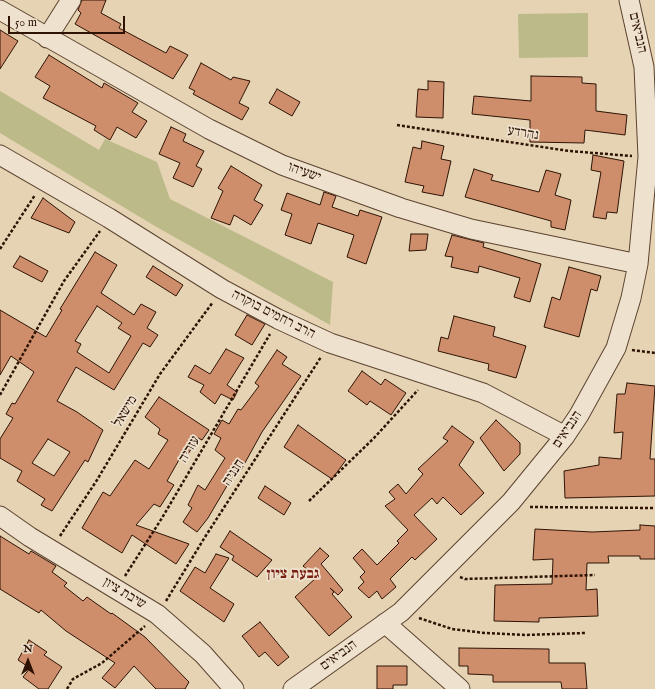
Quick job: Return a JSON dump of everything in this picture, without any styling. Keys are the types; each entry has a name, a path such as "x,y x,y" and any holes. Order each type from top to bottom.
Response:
{"street":[{"path":"47,38 70,0"},
{"name":"הנביאים","path":"293,689 401,612 511,502 565,436 579,415 616,348 631,298 638,264 648,157 650,66 630,0"},
{"name":"ישעיהו","path":"0,10 209,129 282,164 401,208 471,229 638,264"},
{"name":"הרב רחמים בוקרה","path":"0,155 109,218 222,289 278,319 330,344 431,375 483,393 565,436"},
{"name":"שיבת ציון","path":"0,516 51,550 157,614 203,654 234,689"},
{"path":"385,623 460,689"}],"path":[{"name":"נהרדע","path":"397,125 568,151 648,157"},
{"path":"0,249 44,181"},
{"path":"0,395 64,280 109,218"},
{"name":"מישאל","path":"51,550 97,480 160,374 222,289"},
{"name":"עזריה","path":"117,590 162,518 278,319"},
{"name":"חנניה","path":"67,689 73,679 102,663 157,614 205,536 330,344"},
{"path":"616,348 655,353"},
{"path":"310,501 374,438 431,375"},
{"path":"528,507 655,508"},
{"path":"442,570 465,580 595,575"},
{"path":"401,612 452,629 525,635 584,633"}],"shaded area":[{"path":"588,13 588,57 519,58 518,14"},
{"path":"0,91 99,150 105,139 157,162 170,199 333,282 330,325 155,226 0,133"}],"building":[{"path":"82,0 106,0 101,13 121,24 119,28 166,53 170,46 188,55 173,79 75,24 81,13 78,10"},
{"path":"0,30 18,41 0,69"},
{"path":"49,55 102,88 104,83 138,103 132,112 147,121 136,138 117,127 110,140 94,130 96,126 43,98 50,86 35,77"},
{"path":"201,63 231,80 233,77 250,81 239,103 249,108 242,120 193,94 195,91 189,88"},
{"path":"531,76 582,77 582,83 596,84 596,111 627,115 625,135 585,130 584,143 530,142 530,120 472,114 474,96 531,101"},
{"path":"428,81 444,82 443,118 416,117 418,89 428,90"},
{"path":"277,89 300,102 292,116 269,103"},
{"path":"171,127 186,134 183,141 204,151 196,166 202,169 193,187 173,178 180,163 159,154"},
{"path":"422,141 444,146 441,159 451,161 443,196 422,192 424,186 405,182 413,147 421,149"},
{"path":"593,155 624,161 617,213 607,212 606,219 593,217 601,172 591,170"},
{"path":"231,166 262,185 254,200 263,205 251,225 234,215 230,225 211,218 223,191 218,188"},
{"path":"474,169 493,175 491,180 539,192 546,170 561,174 555,195 571,200 565,230 551,227 551,221 465,197"},
{"path":"324,192 336,196 332,207 358,216 360,210 382,217 366,264 347,257 354,235 318,223 311,244 285,235 292,214 281,210 287,193 320,205"},
{"path":"43,198 75,222 69,233 31,218"},
{"path":"411,234 428,234 426,250 409,251"},
{"path":"452,235 484,243 483,247 541,264 530,302 514,297 520,278 479,266 478,273 451,267 453,257 445,256"},
{"path":"95,252 117,265 101,293 134,315 141,304 156,312 147,328 158,335 150,347 143,343 114,390 76,367 57,401 77,412 103,430 88,462 85,460 52,511 41,505 45,499 17,481 22,471 0,458 0,439 13,418 6,414 12,403 15,404 34,372 11,356 0,375 0,310 46,337 62,310 60,309","holes":["97,306 122,323 118,328 131,336 109,373 77,352 81,344 75,341","48,439 70,452 54,476 32,463"]},
{"path":"20,256 48,271 42,282 13,267"},
{"path":"153,266 183,285 176,296 146,277"},
{"path":"569,267 601,276 597,291 591,289 579,337 544,327 552,297 560,300"},
{"path":"247,315 265,324 252,345 235,335"},
{"path":"454,316 495,327 493,336 526,346 516,378 488,370 489,364 438,351 441,337 448,339"},
{"path":"226,349 244,358 227,385 237,392 233,400 221,394 215,404 200,392 204,385 188,377 195,365 210,374"},
{"path":"277,350 287,357 282,364 301,376 262,432 241,470 238,467 208,518 197,532 183,522 192,508 188,505 198,485 205,490 225,458 215,450 221,438 214,434 222,420 229,424 238,409 241,410 259,386 255,383"},
{"path":"362,371 381,385 385,379 406,393 391,415 370,401 367,405 348,391"},
{"path":"627,383 655,386 650,459 655,459 655,496 565,498 564,471 599,465 599,457 621,459 623,432 614,433 617,394 625,394"},
{"path":"159,397 209,430 202,440 198,438 188,454 184,451 167,481 174,485 160,507 154,504 136,525 189,544 176,564 132,535 122,553 82,528 103,492 110,496 135,460 149,469 168,440 158,434 160,429 145,417"},
{"path":"496,420 520,443 520,454 504,471 480,438"},
{"path":"298,425 346,460 332,479 284,447"},
{"path":"452,426 474,442 459,465 484,493 461,515 443,497 437,504 432,498 414,515 437,539 415,560 412,557 390,579 396,587 382,599 377,591 369,598 358,588 364,582 360,577 365,572 353,558 362,549 377,565 399,543 397,541 408,530 385,506 395,499 389,492 398,484 406,494 423,474 418,469 448,441 443,438"},
{"path":"265,486 291,503 284,515 258,498"},
{"path":"640,525 655,526 655,559 640,559 640,556 608,556 609,563 587,563 586,590 597,589 598,616 539,618 539,622 494,621 495,585 552,584 553,559 533,560 535,529 592,532 640,530"},
{"path":"230,531 272,560 257,577 232,560 234,556 220,547"},
{"path":"0,536 29,554 31,551 56,566 52,572 67,583 64,586 83,601 87,597 145,637 189,682 185,689 156,689 134,666 115,688 102,678 115,663 66,631 41,610 39,613 0,589"},
{"path":"320,548 329,556 321,564 343,590 338,595 330,588 334,592 332,594 352,617 329,636 295,597 317,577 303,566"},
{"path":"216,554 229,558 210,588 234,604 224,622 180,591 195,567 205,573"},
{"path":"260,622 289,657 278,666 265,652 259,657 242,636"},
{"path":"29,640 47,652 44,655 62,667 48,689 39,689 23,677 30,668 18,660"},
{"path":"459,648 549,649 549,663 585,663 587,689 562,689 561,682 493,682 493,675 468,674 468,666 459,666"},
{"path":"377,666 407,666 407,685 393,685 393,689 377,689"}],"district":[{"name":"גבעת ציון","path":"293,575"}]}
